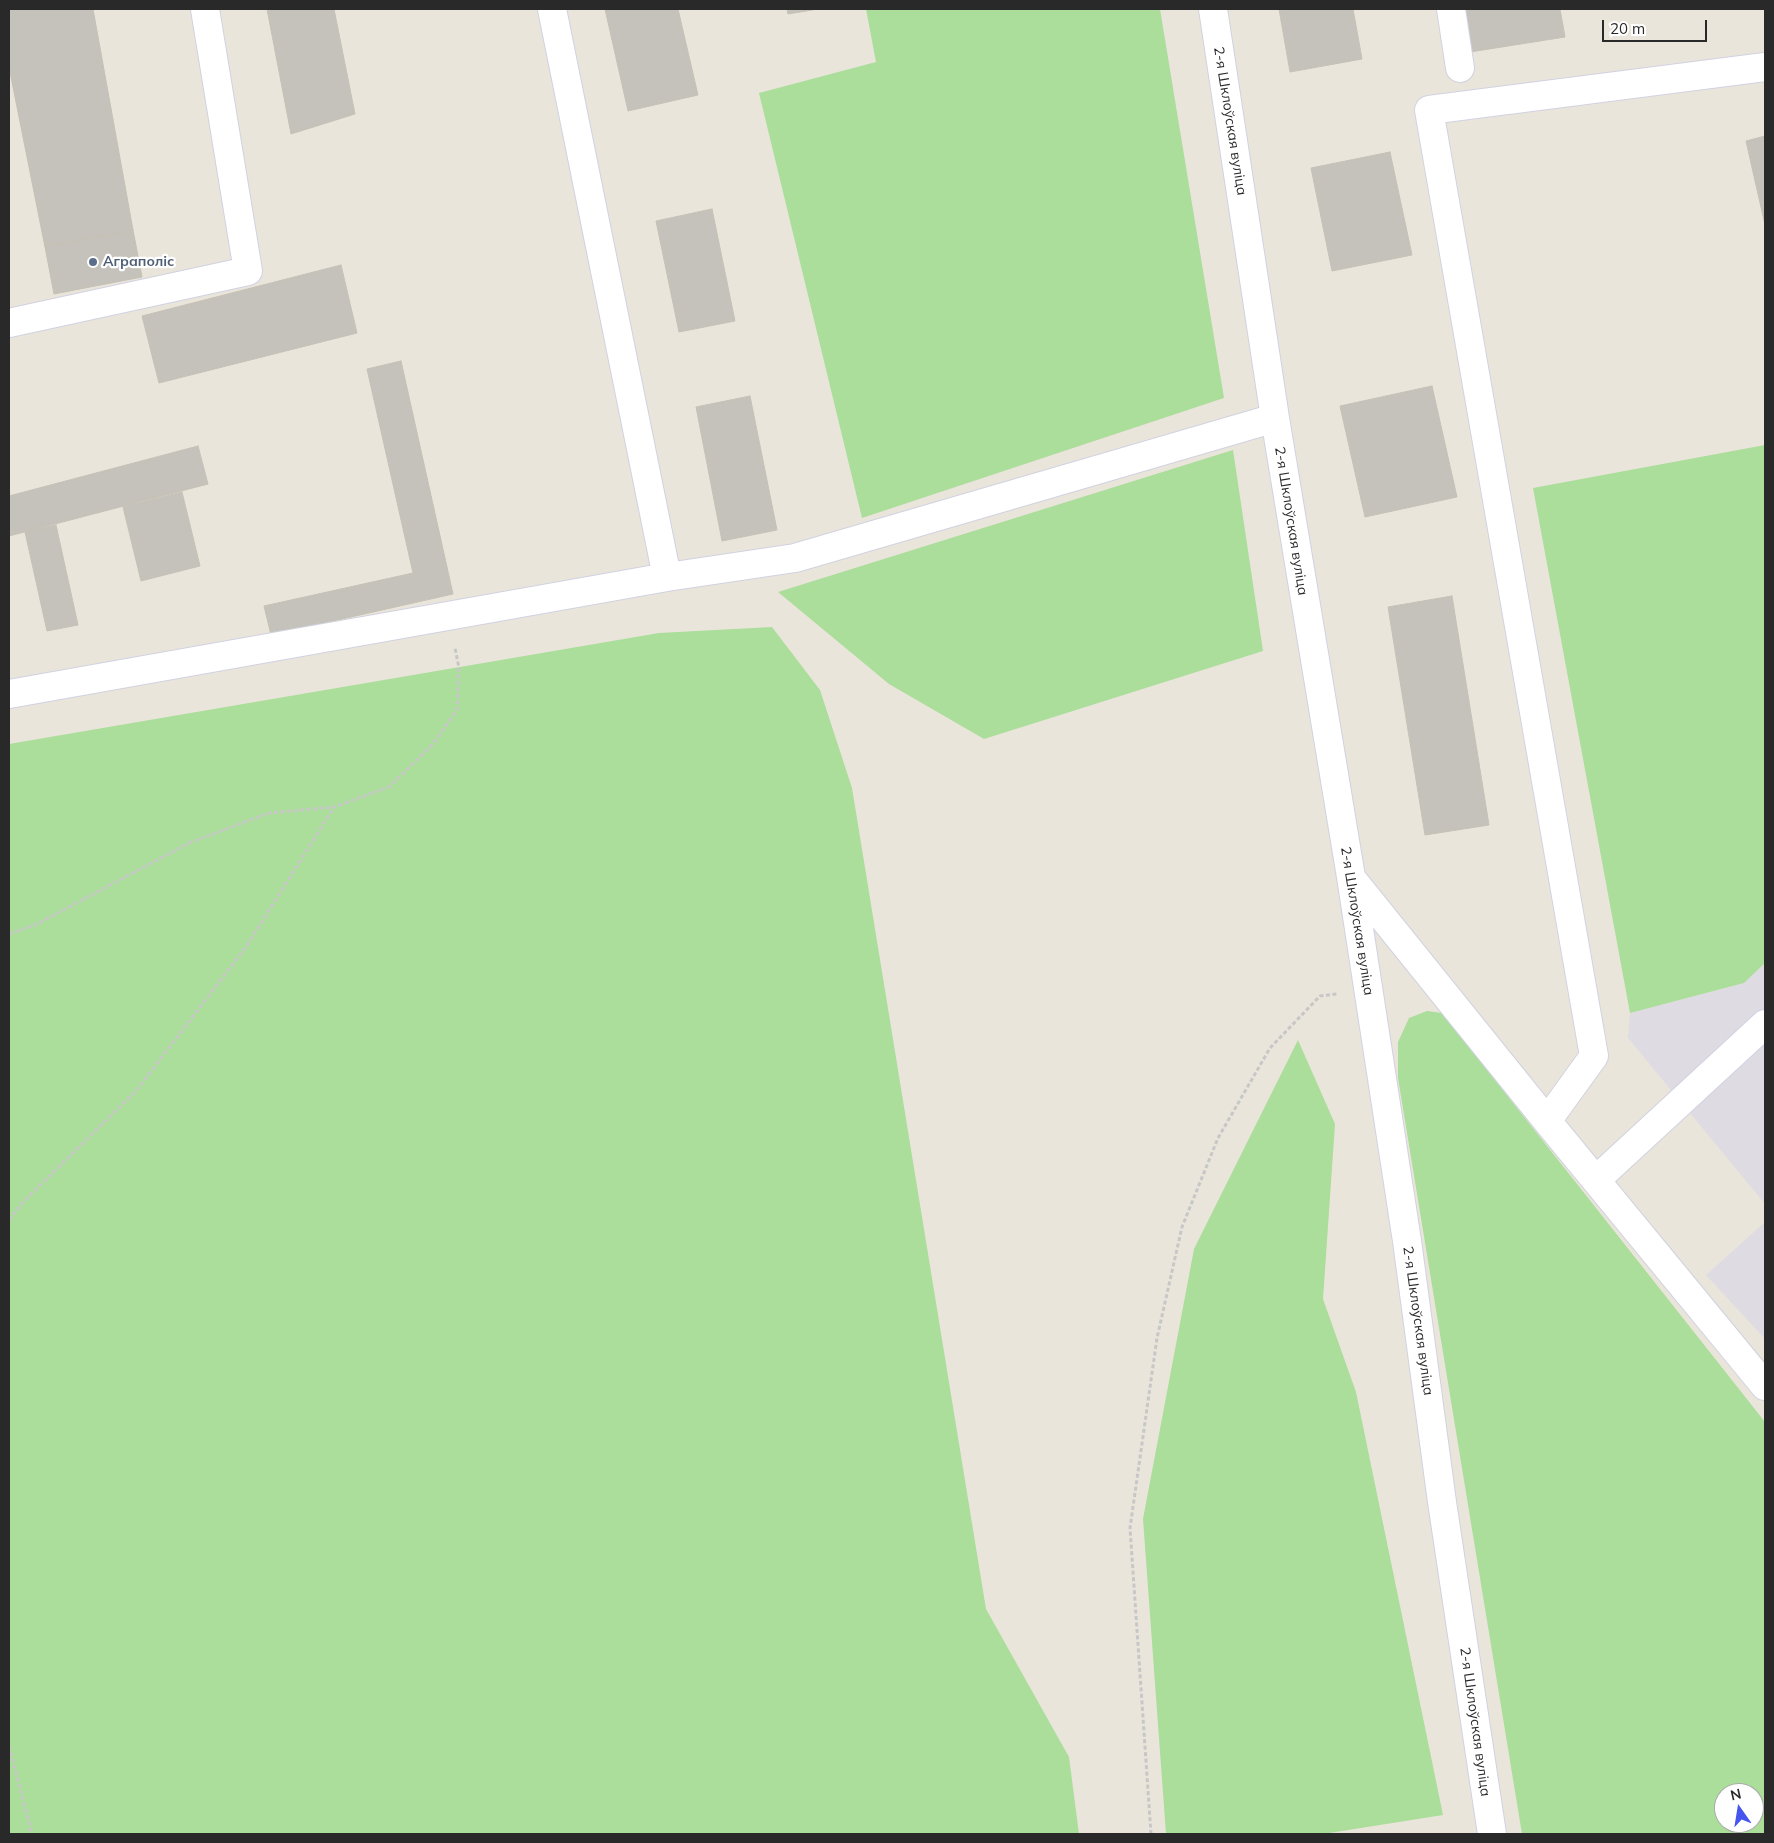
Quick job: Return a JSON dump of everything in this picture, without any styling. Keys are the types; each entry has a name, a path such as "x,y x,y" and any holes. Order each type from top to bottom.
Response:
{"street":[{"path":"9,323 248,271 205,9"},
{"path":"552,9 667,577"},
{"name":"2-я Шклоўская вуліца","path":"1213,9 1274,418 1351,877 1407,1241 1444,1512 1492,1834"},
{"path":"1451,9 1460,68"},
{"path":"1547,1121 1594,1056 1429,110 1765,67"},
{"path":"9,694 667,577 795,558 1274,418"},
{"path":"1351,877 1547,1121 1765,1386"},
{"path":"1596,1180 1765,1024"}],"path":[{"path":"9,934 37,924 189,843 269,813 334,807 389,787 432,745 457,710 459,668 448,615"},
{"path":"9,1220 24,1202 135,1092 246,948 334,807"},
{"path":"1151,1834 1130,1528 1157,1338 1182,1227 1218,1138 1270,1048 1320,996 1368,989"},
{"path":"9,1746 32,1834"}],"shaded area":[{"path":"1765,963 1765,1204 1628,1038 1630,1013 1744,983"},
{"path":"1765,1222 1765,1339 1706,1275"}],"green space":[{"path":"866,9 1160,9 1224,398 862,518 759,93 876,62"},
{"path":"1765,445 1765,963 1744,983 1630,1013 1533,488"},
{"path":"1233,450 1263,651 984,739 889,684 778,592"},
{"path":"772,627 820,690 852,788 986,1609 1069,1757 1079,1834 9,1834 9,744 659,633"},
{"path":"1427,1011 1442,1013 1765,1422 1765,1834 1522,1834 1398,1078 1398,1042 1409,1018"},
{"path":"1298,1040 1335,1124 1323,1299 1356,1392 1443,1815 1323,1834 1166,1834 1143,1519 1194,1249"}],"building":[{"path":"9,9 93,9 133,230 45,247 9,67"},
{"path":"267,9 334,9 355,114 291,134"},
{"path":"605,9 678,9 698,95 628,111"},
{"path":"787,9 818,9 788,14"},
{"path":"1279,9 1353,9 1362,59 1290,72"},
{"path":"1463,9 1560,9 1565,37 1470,52"},
{"path":"1765,136 1765,225 1746,141"},
{"path":"1390,152 1412,255 1332,271 1311,168"},
{"path":"712,209 735,321 679,332 656,221"},
{"name":"Аграполіс","path":"133,230 142,277 54,294 45,247"},
{"path":"341,265 357,333 159,383 142,316"},
{"path":"401,361 453,594 271,635 264,606 413,573 367,369"},
{"path":"1432,386 1457,497 1365,517 1340,406"},
{"path":"750,396 777,530 722,541 696,407"},
{"path":"198,446 208,484 9,536 9,496"},
{"path":"182,492 200,566 141,581 123,507"},
{"path":"56,525 78,625 47,631 25,532"},
{"path":"1452,596 1489,825 1425,835 1388,607"}],"place":[{"name":"Аграполіс","path":"93,262"}]}
